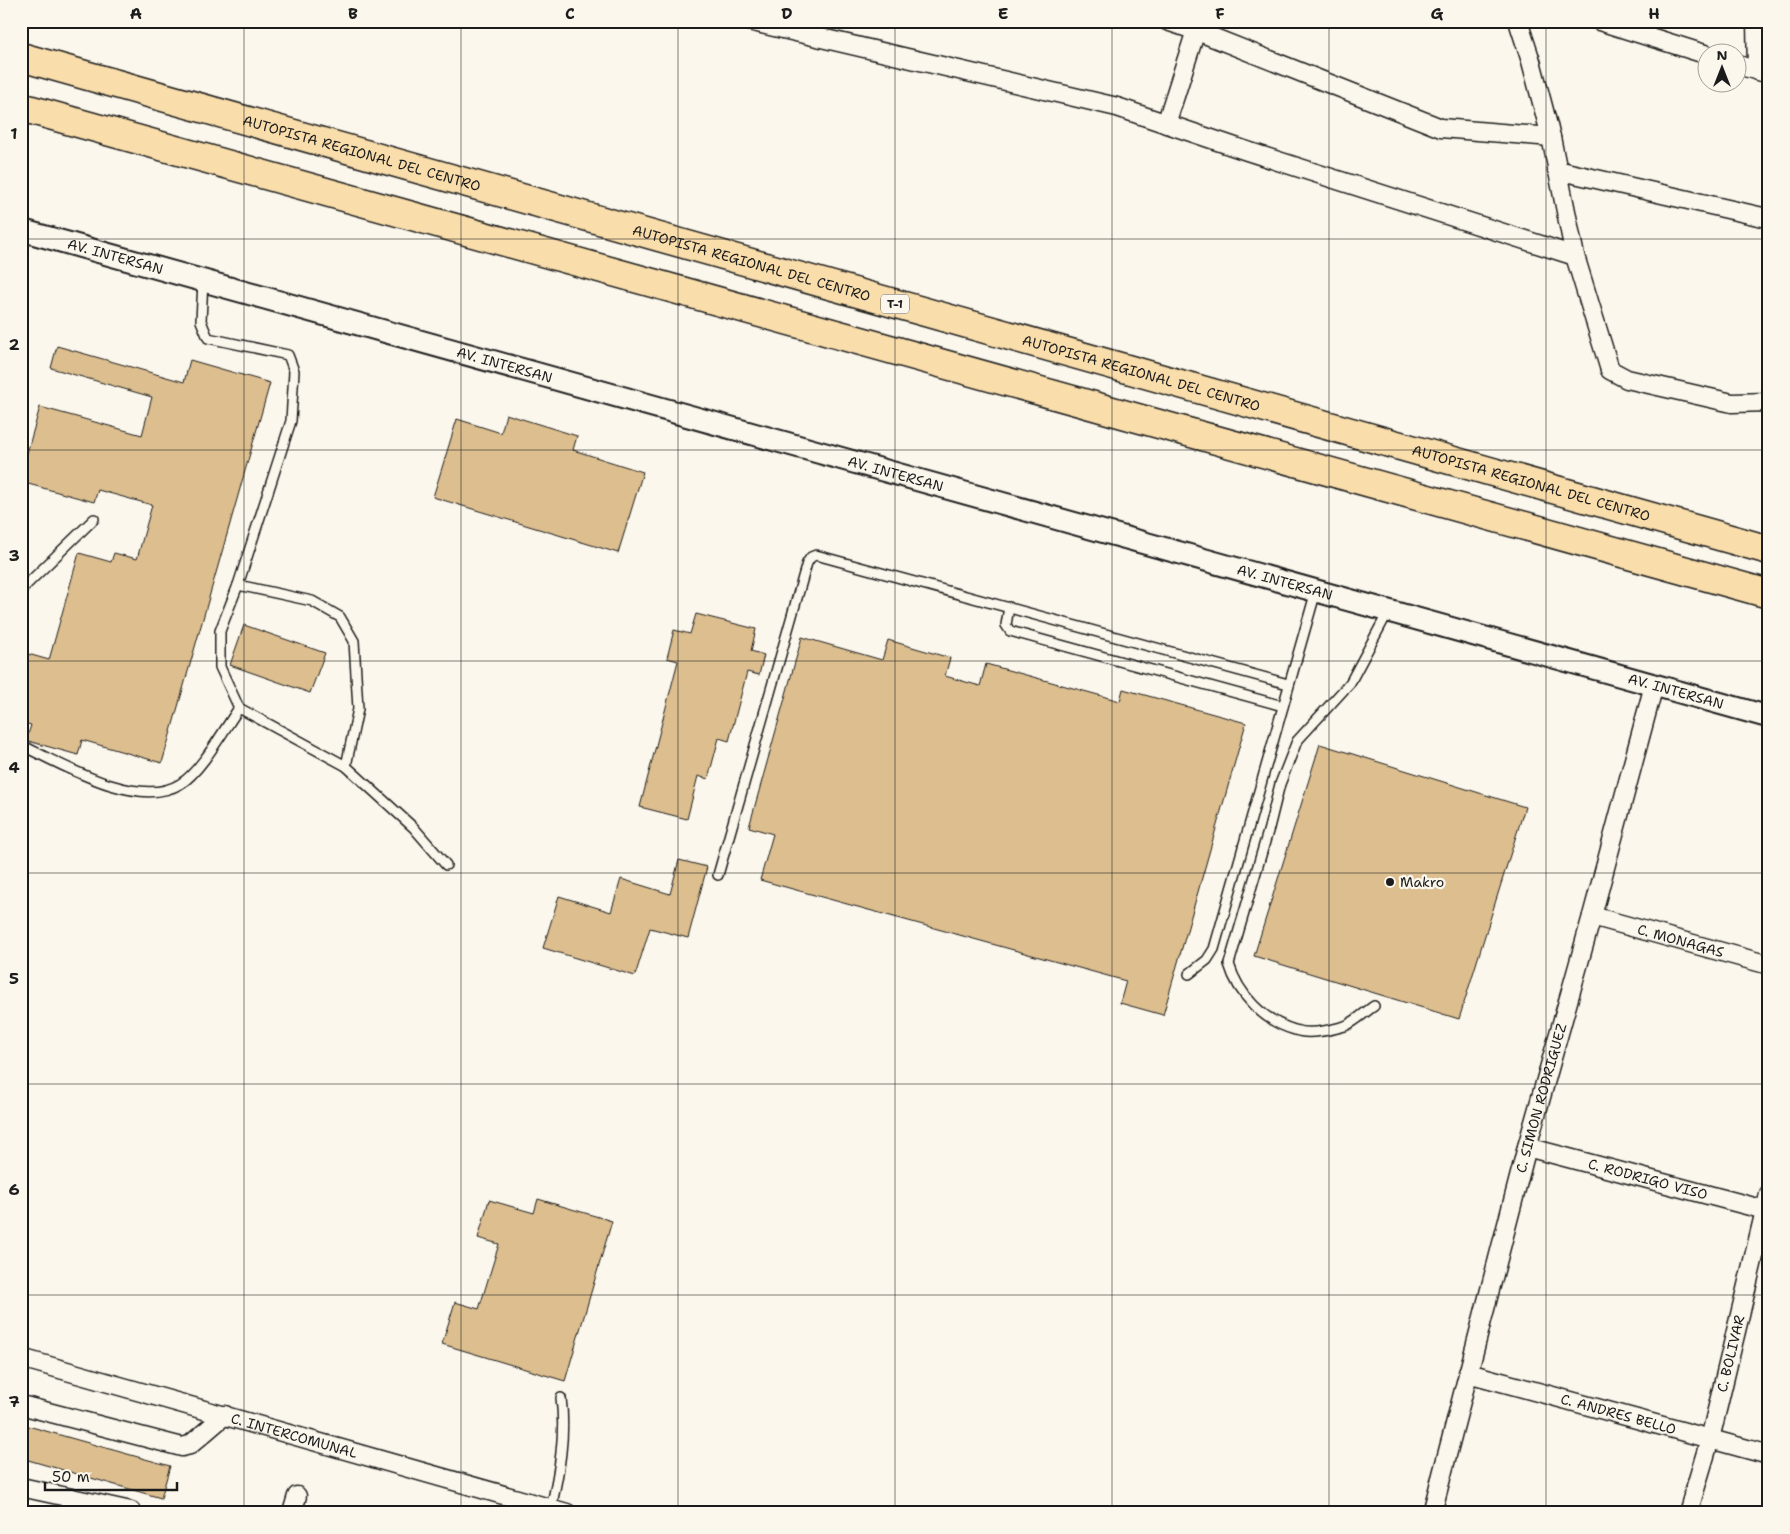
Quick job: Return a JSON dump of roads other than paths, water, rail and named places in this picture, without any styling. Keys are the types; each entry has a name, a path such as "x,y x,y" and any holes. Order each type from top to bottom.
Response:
{"highway":[{"name":"AUTOPISTA REGIONAL DEL CENTRO","path":"21,57 1769,550"},
{"path":"21,106 1769,594"}],"street":[{"path":"1167,21 1198,26 1442,128 1551,137"},
{"path":"1518,21 1531,61 1551,137 1574,256 1610,370 1627,379 1732,403 1769,402"},
{"path":"1599,21 1698,52"},
{"path":"1748,68 1763,73 1756,21"},
{"path":"756,22 1117,107 1574,256"},
{"path":"1166,124 1198,26"},
{"path":"1557,170 1767,218"},
{"name":"AV. INTERSAN","path":"21,230 1769,717"},
{"name":"C. SIMON RODRIGUEZ","path":"1432,1513 1527,1147 1654,685"},
{"name":"C. MONAGAS","path":"1592,916 1769,965"},
{"name":"C. RODRIGO VISO","path":"1527,1147 1767,1205"},
{"name":"C. BOLIVAR","path":"1688,1513 1710,1439 1767,1205"},
{"name":"C. INTERCOMUNAL","path":"21,1358 559,1511"},
{"name":"C. ANDRES BELLO","path":"1468,1373 1769,1455"},
{"path":"21,1405 182,1447 190,1445 225,1415"},
{"path":"21,1487 131,1511"}],"lane":[{"path":"203,281 201,321 208,338 288,355 294,371 291,421 238,585 220,631 220,667 239,708 346,766 414,828 446,865"},
{"path":"21,590 94,520"},
{"path":"718,875 807,563 811,557 816,556 1009,607 1288,684"},
{"path":"238,585 312,601 340,617 354,642 358,709 346,766"},
{"path":"1189,974 1207,960 1214,949 1316,591"},
{"path":"1009,607 1006,624 1010,631 1283,706"},
{"path":"1374,1006 1346,1025 1319,1031 1296,1031 1276,1021 1249,1000 1234,981 1229,964 1280,784 1297,741 1350,683 1388,612"},
{"path":"21,745 83,774 129,790 156,793 181,784 202,762 239,708"},
{"path":"559,1511 557,1480 563,1428 560,1398"}],"place":[{"name":"Makro","path":"1390,882"}]}
